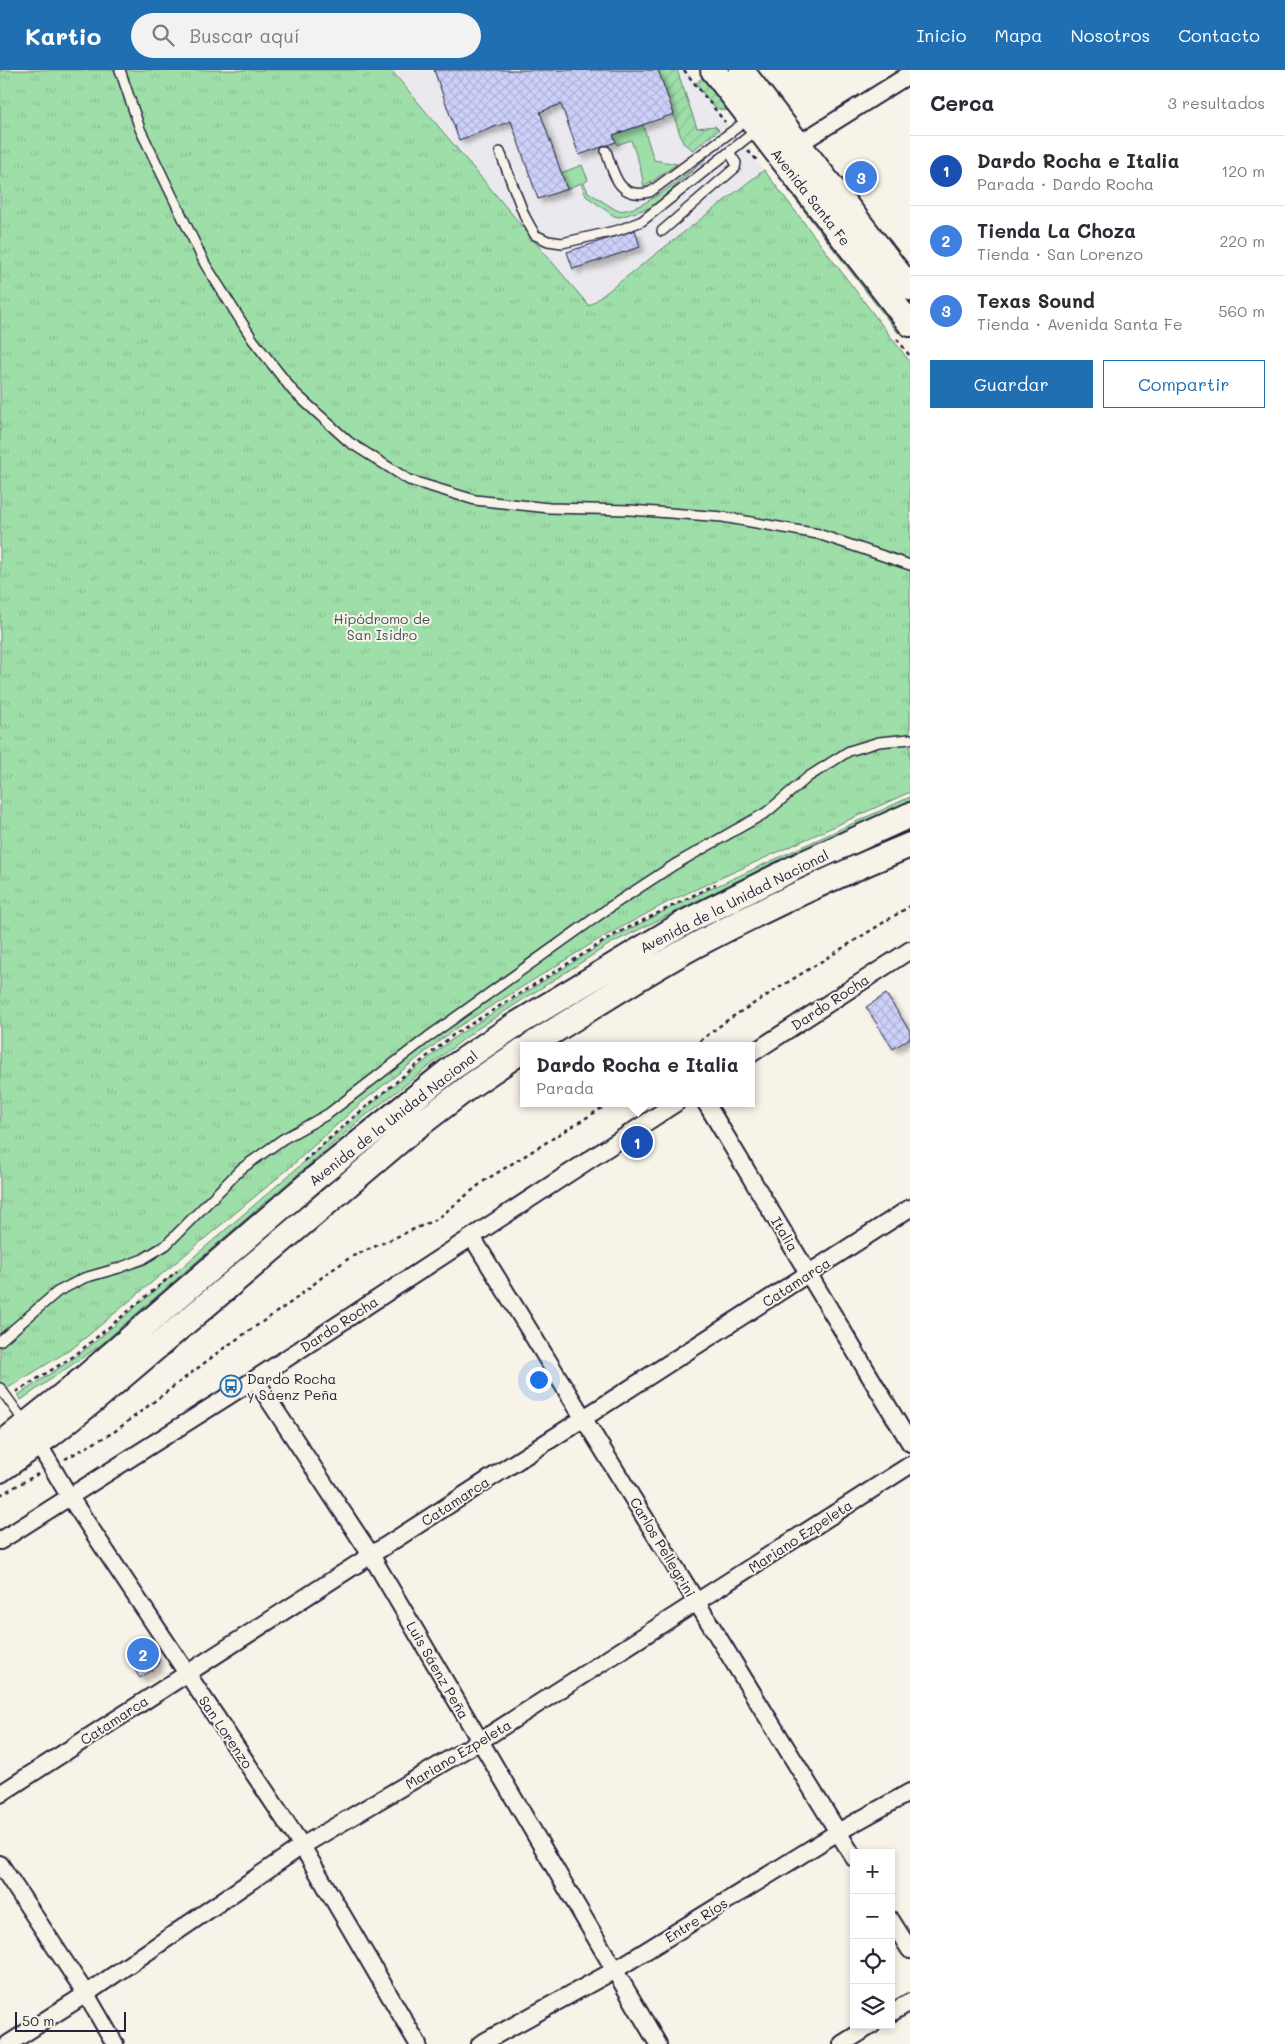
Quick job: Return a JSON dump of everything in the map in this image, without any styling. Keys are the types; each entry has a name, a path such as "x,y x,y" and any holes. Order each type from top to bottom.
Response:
{"main road":[{"name":"Avenida Santa Fe","path":"713,70 789,150 910,288"},
{"name":"Avenida Santa Fe","path":"741,70 759,118"},
{"name":"Avenida Santa Fe","path":"789,150 910,324"},
{"name":"Avenida de la Unidad Nacional","path":"0,1470 83,1379 313,1180 452,1068 512,1027 684,923 811,860 910,816"},
{"name":"Avenida de la Unidad Nacional","path":"537,1042 696,945 812,888 910,845"},
{"name":"Avenida de la Unidad Nacional","path":"0,1445 32,1434 100,1396 410,1132 470,1086 520,1052"}],"street":[{"path":"789,150 910,74"},
{"name":"Dardo Rocha","path":"755,1051 909,953"},
{"name":"Dardo Rocha","path":"0,1541 255,1380 670,1107"},
{"name":"Italia","path":"708,1107 910,1442"},
{"name":"Catamarca","path":"0,1794 910,1208"},
{"name":"Carlos Pellegrini","path":"472,1237 850,1852"},
{"name":"Luis Sáenz Peña","path":"255,1380 371,1555 658,2044"},
{"name":"San Lorenzo","path":"32,1434 69,1496 302,1846 418,2044"},
{"name":"Mariano Ezpeleta","path":"8,2044 86,1994 302,1846 480,1741 910,1465"},
{"name":"Entre Ríos","path":"480,2044 614,1970 838,1832 910,1792"},
{"path":"0,1864 86,1994 114,2044"},
{"path":"895,1926 910,1950"},
{"path":"895,2011 910,2002"},
{"path":"842,2044 866,2029"}],"lane":[{"path":"120,70 140,129 205,264 253,340 293,391 342,436 402,476 409,480 475,500 549,508 630,510 722,517 818,534 910,565"},
{"path":"606,151 617,181 623,188 630,193 650,192 759,118"},
{"path":"500,152 525,217 536,235 548,241 562,243 619,230 642,221 729,152 759,118"},
{"path":"662,231 735,168 736,162 729,152"},
{"path":"0,1341 57,1292 84,1278 143,1259 166,1245 241,1169 283,1139 328,1114 428,1037 613,905 674,865 767,812 808,777 849,751 879,742 910,740"},
{"path":"0,1388 32,1434"}],"path":[{"path":"684,70 759,118"},
{"path":"698,1042 729,1019 910,906"},
{"path":"0,1495 114,1432 224,1348 293,1301 326,1274 351,1257 437,1219 484,1181 604,1107"}],"shaded area":[{"path":"391,70 686,70 764,170 589,306"}],"green space":[{"name":"Hipódromo de San Isidro","path":"0,70 391,70 589,306 764,170 910,362 910,792 670,901 596,941 456,1028 361,1103 287,1170 73,1348 0,1393"},
{"path":"658,70 677,70 697,128 715,126 719,130 693,150 683,143"},
{"path":"704,76 729,110 719,109 706,97 696,83"},
{"path":"643,125 654,160 677,164 644,187 640,166 631,140 617,145 613,135"},
{"path":"710,155 652,207 620,217 614,216 586,196 581,183 567,189 561,173 582,165 588,180 584,183 588,192 616,210 626,210 638,206 665,190"},
{"path":"791,187 902,330 898,333 788,190"},
{"path":"910,797 910,802 771,864 610,944 474,1031 364,1117 99,1346 21,1400 18,1395 96,1341 381,1096 455,1037 607,941 680,903"}],"building":[{"path":"434,70 658,70 674,114 613,135 616,142 579,155 561,104 540,112 567,189 538,199 511,121 459,140"},
{"path":"862,164 874,179 860,190 848,174"},
{"path":"635,230 640,247 573,269 567,252"},
{"path":"886,994 910,1031 910,1038 893,1049 866,1007"},
{"path":"144,1638 159,1658 158,1666 140,1678 130,1663 135,1659 128,1649"}],"place":[{"name":"Texas Sound","path":"861,177"},
{"name":"Dardo Rocha e Italia","path":"637,1142"},
{"name":"Dardo Rocha y Sáenz Peña","path":"231,1386"},
{"name":"Tienda La Choza","path":"143,1654"}]}
